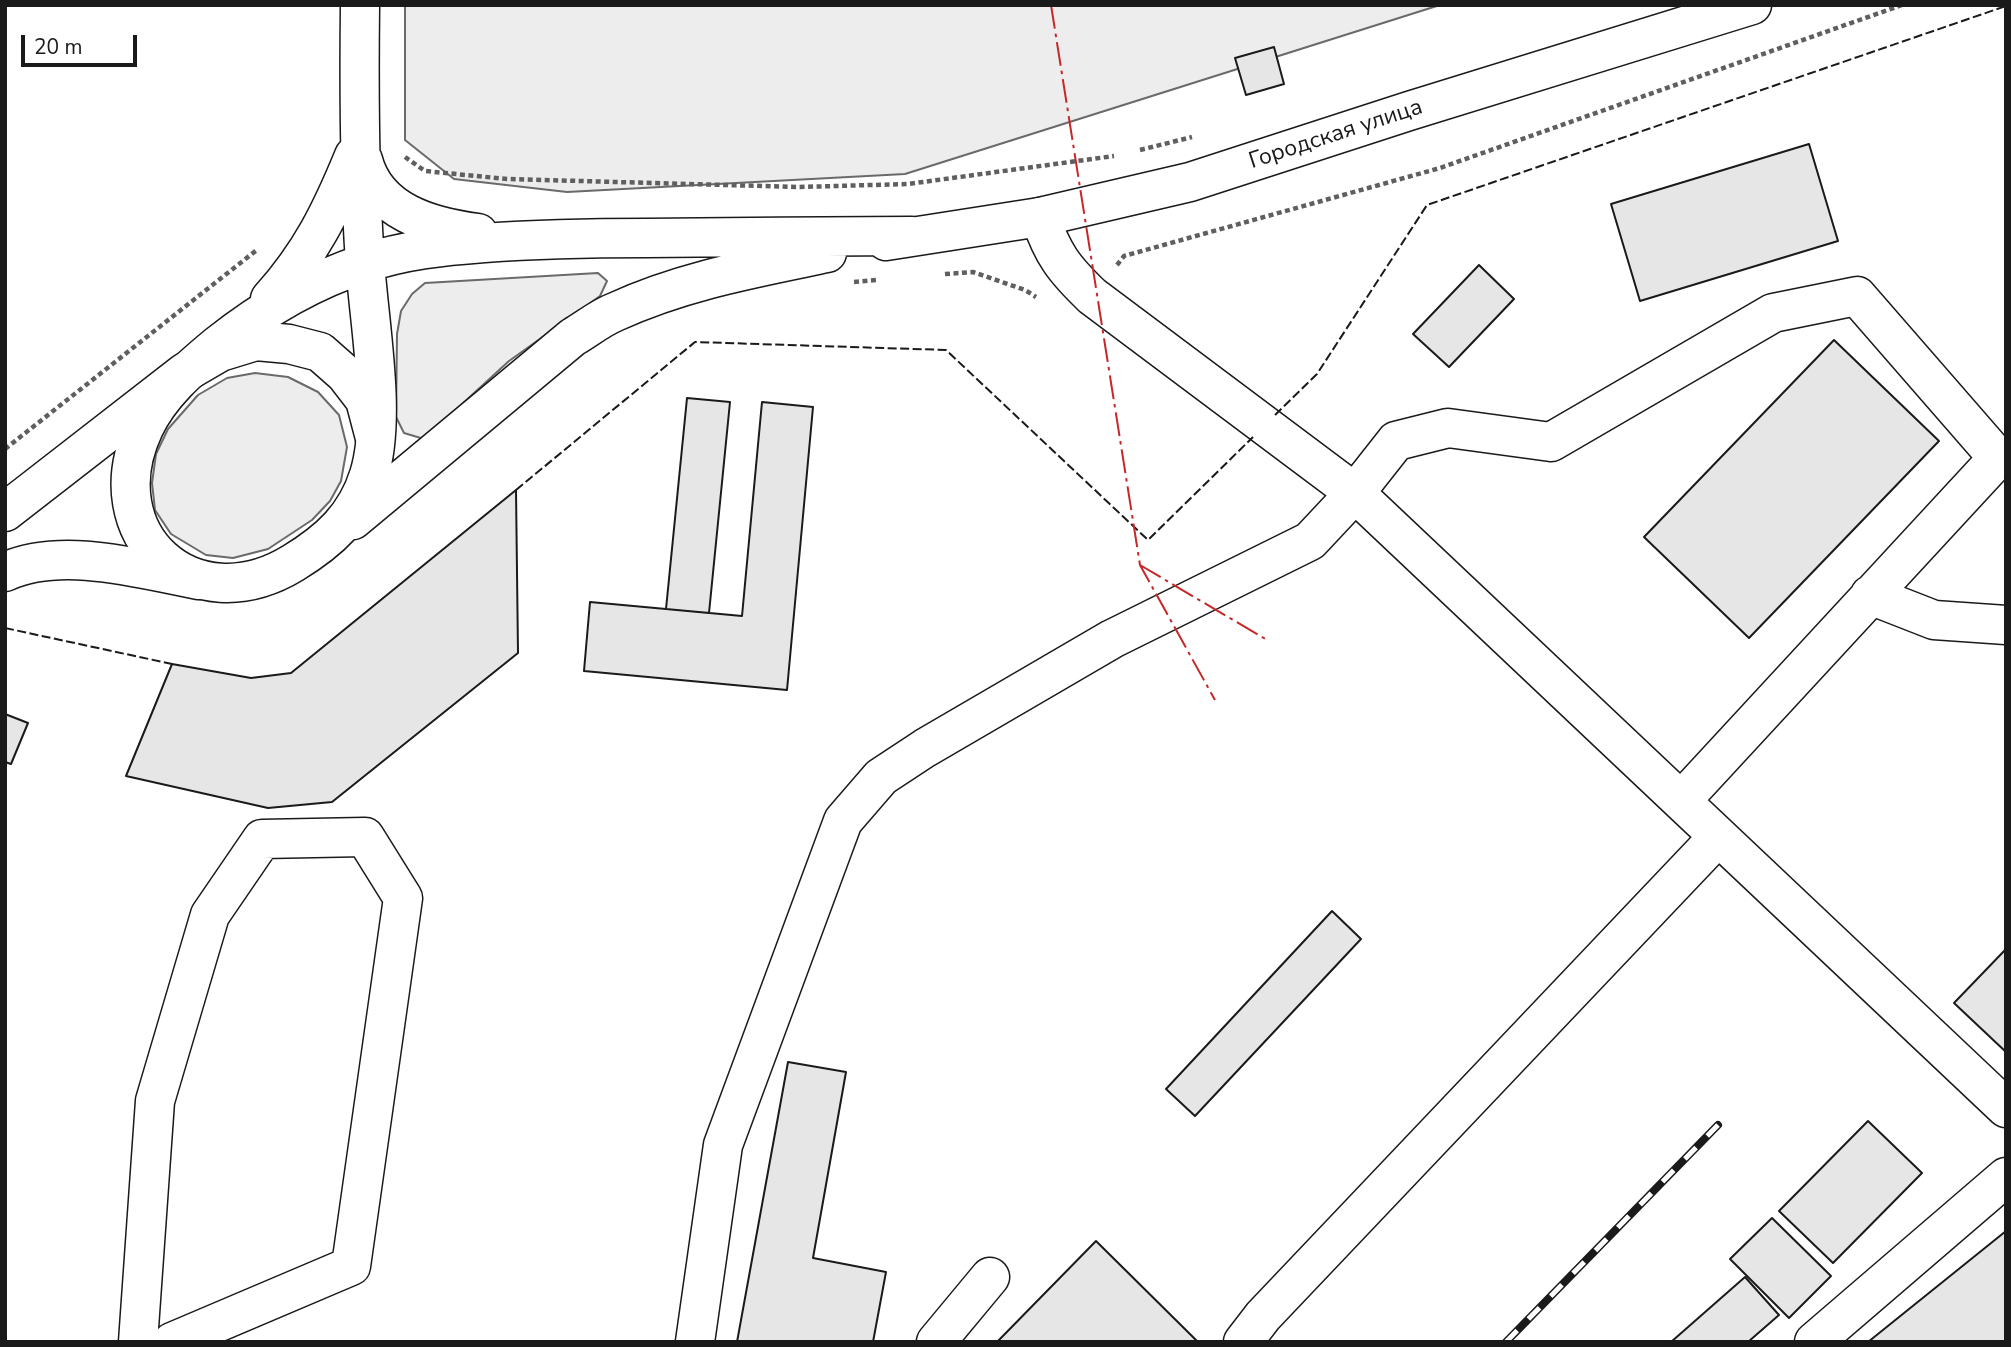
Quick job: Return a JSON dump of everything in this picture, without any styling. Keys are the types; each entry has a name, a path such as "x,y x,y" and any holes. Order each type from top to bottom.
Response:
{"main road":[{"path":"335,534 358,502 370,473 376,438 376,391 365,263 359,131 360,5"},
{"name":"Городская улица","path":"912,236 1040,218 1190,182 1752,5"},
{"path":"359,131 365,167 375,187 395,208 452,229 557,238"},
{"path":"254,316 294,272 314,243 333,207 359,131"},
{"path":"1040,218 1049,244 1066,270 1092,296 1354,493 2006,1108"},
{"path":"5,512 254,316 288,295 365,263 400,253 450,246 557,238 912,236"},
{"path":"5,572 50,561 85,561 222,583 251,582 277,573 335,534 573,337 612,313 655,295 709,278 912,236"},
{"path":"695,1342 723,1145 843,821 881,777 925,748 1112,639 1310,541 1396,441 1448,428 1551,442 1773,313 1857,296 1997,458 1681,801"},
{"path":"207,581 175,569 155,552 141,534 132,510 134,457 144,429 157,406 184,373 220,352 256,341 289,344 320,352 345,374 365,400 376,438"},
{"path":"1870,595 1934,620 2006,625"},
{"path":"138,1342 155,1101 210,915 262,839 365,837 403,898 351,1266 173,1342"},
{"path":"1243,1342 1263,1316 1718,837"},
{"path":"1814,1342 2006,1177"},
{"path":"936,1342 990,1277"}],"path":[{"path":"1092,296 1124,256 1440,167 1902,5"},
{"path":"1130,153 1196,136"},
{"path":"401,149 406,158 425,171 506,179 799,187 908,184 1117,156"},
{"path":"5,449 259,248"},
{"path":"932,275 973,272 1025,290 1037,298"},
{"path":"852,282 879,280"}],"shaded area":[{"path":"405,5 1440,5 905,174 567,192 454,179 405,140"},
{"path":"598,273 607,281 600,296 509,361 424,439 404,433 396,417 397,334 401,311 412,294 425,283"},
{"path":"255,373 288,377 318,392 339,415 347,447 341,481 330,501 312,520 268,549 233,558 206,555 171,534 155,510 152,483 156,454 168,429 198,395 227,378"}],"building":[{"path":"1274,47 1284,84 1246,95 1235,58"},
{"path":"1809,144 1838,241 1640,301 1611,204"},
{"path":"1479,265 1514,299 1449,367 1413,334"},
{"path":"1834,340 1939,441 1749,638 1644,537"},
{"path":"687,398 730,402 709,613 666,609"},
{"path":"762,402 813,407 787,690 584,671 590,602 742,616"},
{"path":"516,490 518,653 332,802 268,808 126,776 172,664 251,678 291,673"},
{"path":"5,714 28,723 11,764 5,762"},
{"path":"1332,911 1361,939 1195,1116 1166,1089"},
{"path":"2006,949 2006,1052 1954,1003"},
{"path":"788,1062 846,1072 813,1258 886,1272 873,1342 737,1342"},
{"path":"1868,1121 1922,1173 1833,1263 1779,1211"},
{"path":"1772,1218 1831,1276 1789,1318 1730,1259"},
{"path":"2006,1231 2006,1342 1868,1342"},
{"path":"1096,1241 1198,1342 997,1342"},
{"path":"1745,1277 1779,1315 1748,1342 1671,1342"}],"railway":[{"path":"1506,1342 1718,1125"}],"fence":[{"path":"1275,415 1317,374 1427,205 2006,6"},
{"path":"516,490 695,342 946,350 1148,540 1253,437"},
{"path":"5,628 172,664"}],"power":[{"path":"1051,5 1140,565 1215,700"},
{"path":"1140,565 1267,640"}]}
